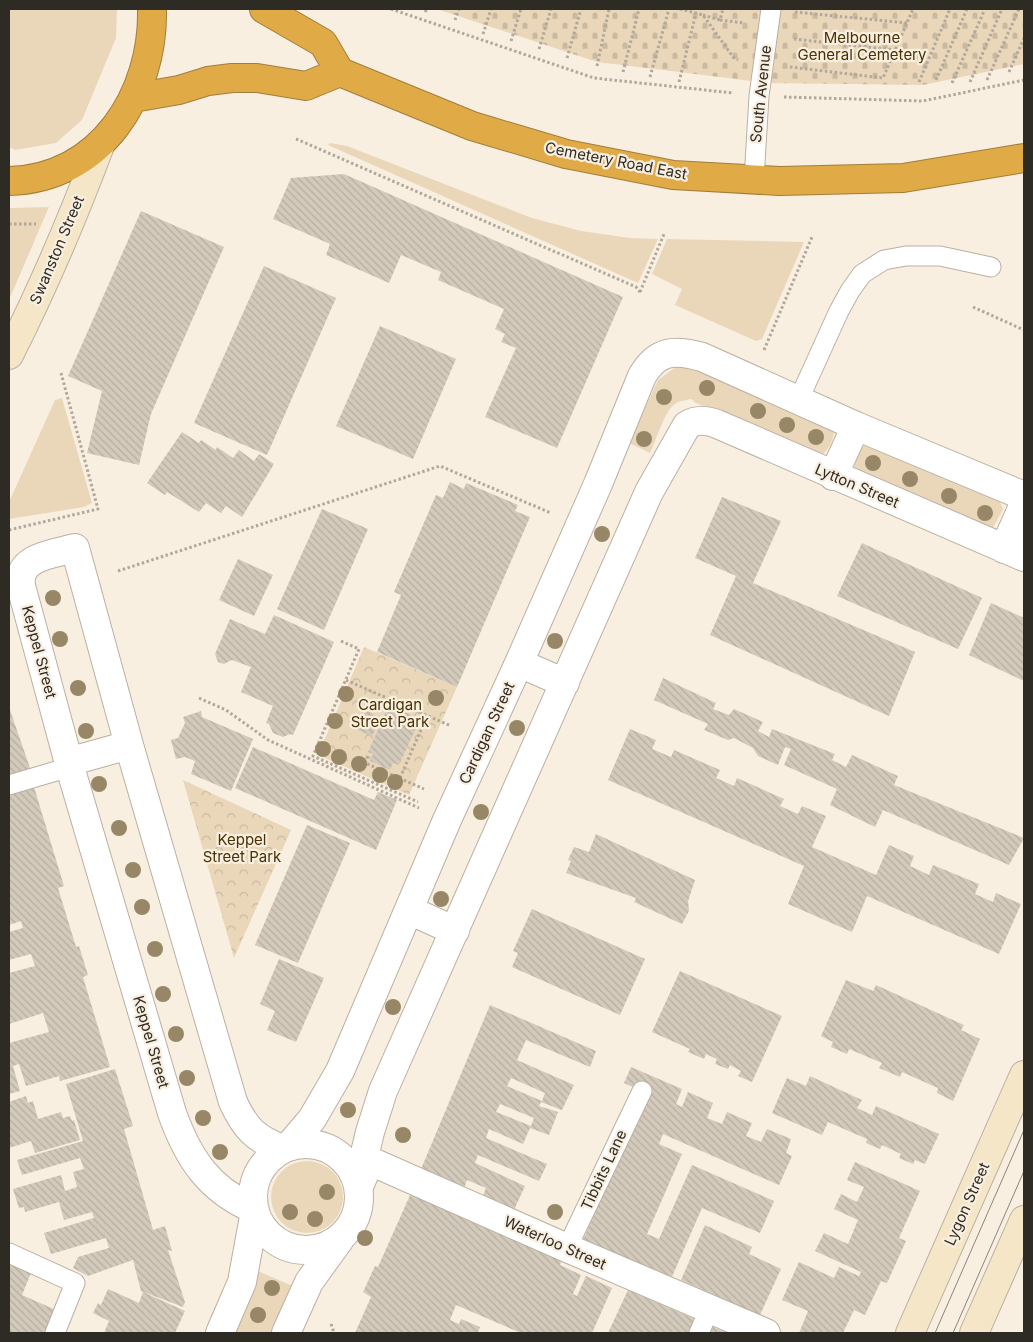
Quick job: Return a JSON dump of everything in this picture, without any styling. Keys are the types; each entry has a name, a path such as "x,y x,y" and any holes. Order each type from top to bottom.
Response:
{"highway":[{"path":"9,181 49,175 73,165 102,143 120,121 142,81 150,39 152,9"},
{"path":"133,98 179,90 208,81 232,78 257,78 306,86 340,72 324,43 264,9"},
{"name":"Cemetery Road East","path":"340,72 472,126 566,154 672,175 780,181 903,178 1024,158"}],"street":[{"name":"Swanston Street","path":"9,355 30,313 73,216 102,143"},
{"name":"Cardigan Street","path":"286,1147 312,1119 336,1080 447,820 519,663 646,369 652,361 668,353 683,352 702,356 798,399"},
{"path":"798,399 856,426 1024,496"},
{"name":"Lytton Street","path":"564,684 650,492 685,428 701,420 712,422 1014,553"},
{"path":"833,476 856,426"},
{"path":"1014,553 1024,504"},
{"name":"Keppel Street","path":"254,1210 230,1198 212,1183 191,1156 179,1132 69,764 21,586 21,576 25,567 31,561 38,558 76,548 129,745 233,1102 248,1129 258,1137 286,1147"},
{"path":"358,1185 370,1132 383,1090 564,684 519,663"},
{"path":"69,764 129,745"},
{"path":"409,910 455,931"},
{"name":"Lygon Street","path":"910,1333 1024,1075"},
{"path":"220,1333 242,1282 254,1210 253,1190 258,1174 268,1160 286,1147 306,1144 323,1146 338,1154 350,1167 358,1185 360,1200 356,1216 309,1282 286,1333"},
{"name":"Waterloo Street","path":"358,1185 370,1161 567,1248 704,1321 766,1333"},
{"path":"254,1210 259,1223 270,1236 277,1242 292,1248 301,1250 318,1249 341,1238"},
{"path":"974,1333 1024,1220"}],"lane":[{"name":"South Avenue","path":"754,180 762,80 771,9"},
{"path":"798,399 839,311 862,274 884,260 906,256 940,256 991,267"},
{"path":"9,785 69,764"},
{"name":"Tibbits Lane","path":"567,1248 642,1091"},
{"path":"9,1253 75,1283 55,1333"}],"path":[{"path":"391,9 594,78 762,80 883,78 913,9"},
{"path":"455,20 459,9"},
{"path":"483,34 492,9"},
{"path":"511,41 521,9"},
{"path":"539,49 551,9"},
{"path":"567,58 581,9"},
{"path":"596,66 609,9"},
{"path":"623,72 639,9"},
{"path":"650,76 669,9"},
{"path":"680,9 720,20 723,9"},
{"path":"771,9 907,23"},
{"path":"919,82 950,9"},
{"path":"936,80 968,9"},
{"path":"952,84 985,9"},
{"path":"970,82 1002,9"},
{"path":"987,80 1019,9"},
{"path":"679,82 696,13"},
{"path":"703,15 733,57 762,80 923,101 1024,80"},
{"path":"767,36 895,50"},
{"path":"1009,72 1024,38"},
{"path":"296,139 636,287 640,292 664,234"},
{"path":"9,224 42,223"},
{"path":"764,350 812,237"},
{"path":"973,307 1024,330"},
{"path":"9,530 98,509 60,373"},
{"path":"118,571 440,466 579,526"},
{"path":"341,641 359,649 313,756 418,802"},
{"path":"346,680 451,726"},
{"path":"200,698 226,710 268,740 447,820"},
{"path":"400,778 427,716"},
{"path":"368,756 365,763 424,789"},
{"path":"331,1324 334,1333"}],"green space":[{"path":"9,9 117,10 116,38 82,120 56,143 15,150 9,147"},
{"name":"Melbourne General Cemetery","path":"437,9 1024,9 1024,64 923,85 769,83 597,62"},
{"path":"330,143 347,146 532,218 581,231 630,238 658,239 638,283 328,145"},
{"path":"49,207 9,300 9,208"},
{"path":"667,239 804,242 762,339 756,341 675,305 682,289 652,274"},
{"path":"691,365 834,429 830,444 823,454 815,456 690,399 679,402 671,407 650,453 631,444 630,441 658,380 676,367"},
{"path":"62,398 92,503 84,507 9,519 9,502 55,400"},
{"path":"866,444 999,500 1003,509 993,528 991,530 855,473 857,457"},
{"name":"Cardigan Street Park","path":"364,647 457,687 409,795 318,755"},
{"name":"Keppel Street Park","path":"183,780 291,830 234,958"},
{"path":"307,1161 321,1164 333,1171 340,1183 343,1197 340,1211 333,1223 321,1230 307,1233 293,1230 281,1223 274,1211 271,1197 274,1183 281,1171 293,1164"},
{"path":"258,1271 295,1287 274,1333 230,1333"}],"building":[{"path":"344,174 623,297 557,448 485,417 516,348 501,342 505,334 495,329 504,309 438,280 441,272 401,255 389,283 326,255 330,244 273,219 291,178"},
{"path":"141,211 224,247 151,414 139,465 87,453 102,391 68,376"},
{"path":"264,266 336,298 267,455 194,423"},
{"path":"380,326 456,359 413,459 336,426"},
{"path":"182,432 199,443 201,440 216,450 217,447 233,458 239,450 254,461 259,454 274,464 242,517 226,506 221,513 206,503 199,512 167,492 165,495 147,483"},
{"path":"450,482 464,489 466,483 518,505 515,511 530,517 457,687 377,652 401,595 394,592 436,495 443,498"},
{"path":"722,497 781,521 753,583 915,652 889,716 710,635 736,576 695,558"},
{"path":"322,509 368,529 324,630 277,609"},
{"path":"862,543 982,598 958,649 837,596"},
{"path":"238,559 273,575 254,616 219,600"},
{"path":"991,603 1024,618 1024,681 969,655"},
{"path":"274,615 334,642 293,735 290,734 283,737 273,733 269,724 266,723 273,706 241,692 251,667 232,660 224,664 218,662 215,654 230,619 265,634"},
{"path":"663,678 716,703 713,709 729,715 734,709 763,722 758,731 769,737 772,729 835,754 832,760 846,767 852,755 898,776 894,785 1024,838 1009,865 883,810 875,827 830,805 837,789 784,765 791,749 785,747 778,765 758,756 753,748 734,738 728,740 704,730 708,724 654,700"},
{"path":"389,705 420,719 399,765 393,763 390,770 370,761 373,754 368,752"},
{"path":"9,707 31,771 9,776"},
{"path":"201,711 202,717 253,739 231,791 191,774 195,761 185,757 176,759 171,740 178,738 185,723 183,717"},
{"path":"367,712 381,718 372,736 358,730"},
{"path":"630,729 656,740 652,749 671,757 674,750 720,770 716,778 734,786 737,778 784,799 780,806 798,814 802,806 826,816 812,847 876,875 889,845 914,856 910,866 929,875 933,865 979,884 975,894 993,902 996,893 1021,904 999,954 867,896 852,932 788,904 804,866 608,780"},
{"path":"253,747 374,800 378,792 397,800 376,850 235,788"},
{"path":"34,787 64,886 58,888 76,947 79,946 88,975 83,977 110,1067 60,1081 59,1076 26,1086 19,1064 13,1066 20,1091 9,1094 9,1043 49,1032 43,1013 9,1024 9,973 35,966 31,954 9,960 9,932 23,928 21,921 9,925 9,794"},
{"path":"307,825 350,843 298,963 255,945"},
{"path":"596,834 695,880 688,901 689,911 682,924 634,902 636,898 566,873 571,861 568,860 574,847 589,852"},
{"path":"532,909 645,959 620,1015 512,967 518,953 513,951"},
{"path":"279,959 324,978 296,1042 267,1030 275,1011 260,1004"},
{"path":"680,971 782,1016 752,1082 738,1076 741,1071 730,1065 728,1069 715,1064 717,1059 706,1054 704,1059 688,1052 690,1049 652,1032"},
{"path":"846,980 873,991 876,985 964,1025 961,1030 980,1039 953,1101 937,1093 938,1088 902,1072 900,1077 879,1068 882,1063 849,1049 847,1054 831,1047 833,1042 821,1036"},
{"path":"490,1005 596,1051 590,1067 526,1040 517,1060 574,1085 562,1110 541,1102 539,1106 558,1112 549,1135 530,1128 523,1144 489,1129 486,1138 547,1164 539,1181 478,1155 475,1163 525,1186 513,1212 482,1198 486,1188 467,1180 464,1188 421,1169","holes":["511,1078 545,1093 542,1101 507,1086","500,1104 534,1118 531,1126 496,1112"]},
{"path":"631,1067 682,1089 676,1104 682,1107 688,1092 713,1103 707,1118 722,1124 727,1112 752,1123 746,1136 761,1142 767,1129 791,1139 786,1153 792,1156 779,1185 663,1134 659,1144 682,1154 647,1234 659,1239 692,1165 774,1201 760,1233 702,1208 671,1279 583,1240 647,1093 624,1083"},
{"path":"115,1069 133,1126 124,1129 153,1230 165,1226 172,1251 168,1250 185,1302 183,1307 141,1291 133,1260 88,1276 73,1268 78,1257 109,1248 106,1238 51,1254 44,1233 94,1218 92,1212 64,1220 59,1202 25,1212 24,1207 19,1208 13,1189 61,1175 65,1191 77,1187 73,1172 84,1169 80,1158 22,1175 17,1160 83,1141 66,1084"},
{"path":"810,1076 862,1100 857,1108 872,1115 876,1106 939,1134 925,1164 915,1160 913,1164 899,1158 901,1154 882,1145 880,1149 866,1143 867,1139 828,1122 822,1135 772,1113 787,1078 806,1086"},
{"path":"26,1096 28,1103 33,1101 38,1119 61,1112 63,1118 70,1116 72,1121 74,1120 80,1140 35,1153 31,1141 9,1148 9,1102"},
{"path":"855,1162 920,1191 899,1238 906,1241 887,1283 881,1281 865,1315 854,1310 843,1333 799,1333 808,1311 782,1300 799,1262 834,1278 839,1267 859,1276 861,1272 815,1251 824,1233 848,1244 858,1220 834,1209 841,1194 857,1202 864,1187 847,1180"},
{"path":"411,1193 562,1259 560,1265 581,1275 573,1294 577,1296 586,1276 612,1288 592,1333 521,1333 456,1305 450,1320 459,1324 461,1319 480,1327 478,1333 355,1333 371,1297 363,1292 375,1266 378,1267"},
{"path":"705,1225 752,1247 749,1254 781,1269 760,1315 681,1280"},
{"path":"9,1264 31,1273 22,1295 56,1310 46,1333 9,1333"},
{"path":"108,1289 139,1303 143,1292 185,1311 175,1333 104,1333 109,1321 93,1313 98,1303 101,1305"},
{"path":"628,1290 699,1321 694,1333 608,1333"},
{"path":"711,1326 727,1333 708,1333"}],"tram line":[{"path":"935,1333 1024,1130"},
{"path":"953,1333 1024,1171"}]}
